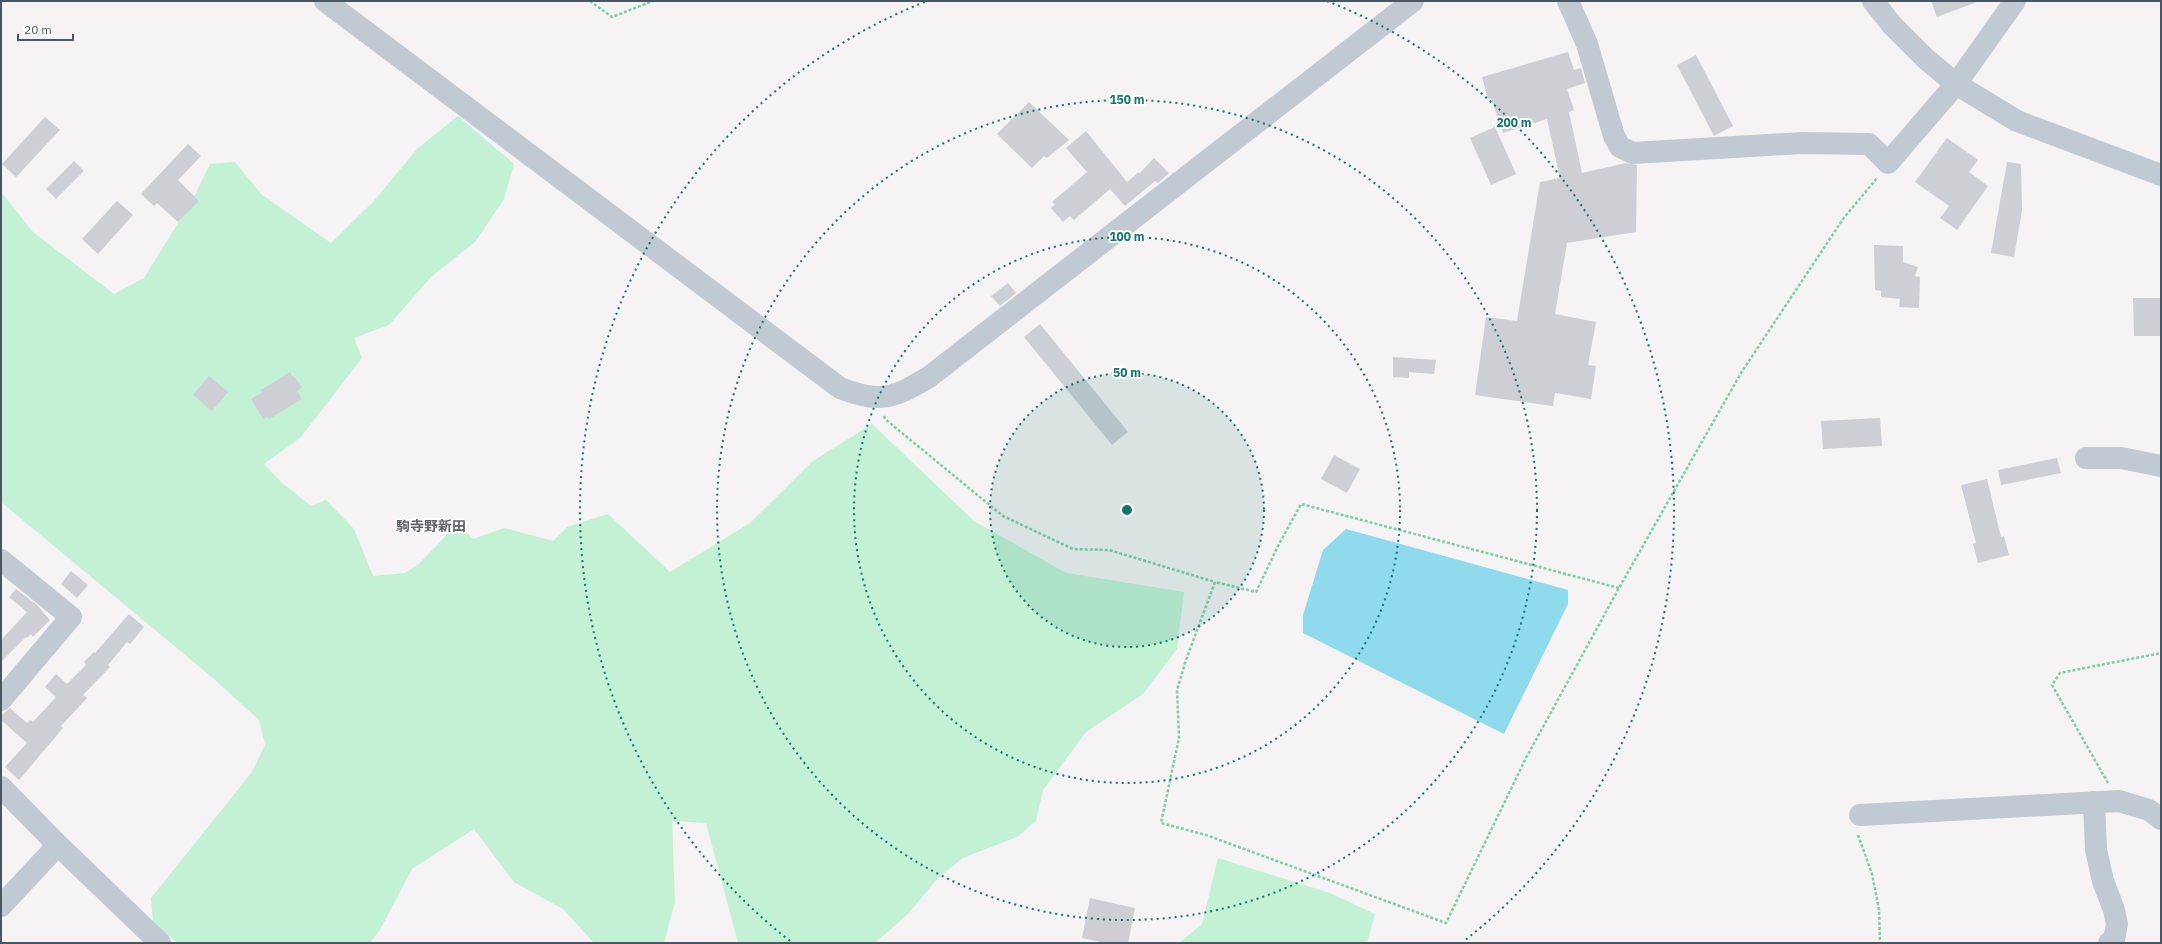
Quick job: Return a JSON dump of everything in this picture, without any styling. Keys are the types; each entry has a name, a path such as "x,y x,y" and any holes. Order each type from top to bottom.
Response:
{"street":[{"path":"325,1 840,388 858,395 876,397 892,396 930,377 1413,1"},
{"path":"1568,1 1587,44 1614,136 1620,147 1633,153 1802,143 1869,144 1888,163 1956,84 2015,1"},
{"path":"1873,1 1892,25 1921,54 1956,84 2017,121 2161,175"},
{"path":"2086,458 2122,458 2161,466"},
{"path":"1,560 71,617 1,700"},
{"path":"1,787 58,845 160,943"},
{"path":"1860,815 2119,801 2149,810 2161,818"},
{"path":"2094,802 2096,850 2103,881 2114,910 2116,924 2114,940 2109,943"},
{"path":"1,906 58,845"}],"path":[{"path":"590,1 612,17 654,1"},
{"path":"1215,582 1186,660 1177,690 1179,738 1161,823 1206,835 1446,923 1526,758 1619,588 1741,373 1843,220 1888,163"},
{"path":"876,397 885,419 1004,516 1073,549 1109,550 1215,582 1256,592 1278,546 1301,504 1619,588"},
{"path":"2119,801 2090,754 2052,685 2060,673 2161,653"},
{"path":"1860,815 1856,825 1859,842 1872,874 1879,909 1880,943"}],"green space":[{"path":"458,116 514,164 504,199 475,242 431,277 389,325 354,338 362,358 300,438 264,464 281,482 311,506 326,500 354,529 373,576 405,573 419,564 458,523 473,539 504,528 553,541 567,527 608,514 670,572 750,523 813,461 872,424 974,521 1066,573 1184,592 1177,649 1143,694 1086,732 1043,790 1036,821 1017,837 963,858 938,878 908,914 875,943 738,943 706,823 672,821 675,902 664,943 594,943 563,909 514,882 474,829 412,869 381,928 370,943 177,943 153,922 151,898 252,772 265,745 259,720 214,679 1,502 1,192 33,232 114,294 144,278 193,199 210,164 235,162 261,194 331,243 373,202 417,149"},
{"path":"1218,858 1330,893 1375,914 1367,943 1179,943 1202,924"}],"water":[{"path":"1346,529 1568,590 1568,604 1504,734 1303,633 1303,615 1323,550"}],"building":[{"path":"1931,1 1977,1 1977,2 1937,17"},
{"path":"1568,52 1574,70 1581,68 1585,83 1567,89 1574,110 1569,112 1582,173 1626,163 1637,165 1636,232 1567,243 1555,314 1596,322 1588,365 1596,366 1591,399 1555,393 1553,406 1475,395 1486,317 1517,321 1540,182 1560,178 1547,119 1503,133 1491,98 1488,99 1482,77"},
{"path":"1696,55 1733,126 1714,136 1677,65"},
{"path":"1029,102 1069,140 1047,158 1044,156 1032,168 997,134"},
{"path":"45,117 60,130 16,177 2,164"},
{"path":"1495,127 1516,174 1491,185 1470,138"},
{"path":"1086,131 1127,182 1139,172 1140,173 1154,158 1169,173 1158,183 1155,181 1125,206 1110,189 1074,220 1070,216 1063,222 1051,208 1055,205 1052,202 1087,172 1066,148"},
{"path":"1947,138 1978,160 1969,172 1988,186 1957,230 1940,218 1949,206 1915,182"},
{"path":"188,144 201,156 178,180 199,201 178,222 157,203 154,206 141,194"},
{"path":"74,161 84,171 56,199 46,189"},
{"path":"2007,162 2021,164 2022,210 2014,257 1991,253"},
{"path":"117,201 133,215 98,254 82,239"},
{"path":"1874,245 1903,246 1903,262 1918,267 1915,276 1920,277 1919,308 1899,307 1900,299 1881,297 1881,291 1875,290"},
{"path":"1008,283 1016,293 1000,306 991,296"},
{"path":"2133,298 2161,298 2161,336 2134,336"},
{"path":"1040,324 1128,432 1112,445 1024,337"},
{"path":"1393,357 1436,360 1434,374 1409,372 1409,378 1393,377"},
{"path":"290,372 302,388 297,391 302,399 269,419 267,417 263,419 251,399 262,393 261,390"},
{"path":"209,376 228,392 212,411 193,395"},
{"path":"1880,418 1882,446 1823,449 1821,421"},
{"path":"1334,455 1360,469 1347,493 1321,479"},
{"path":"2057,458 2061,473 2001,485 1998,470"},
{"path":"1987,479 2001,537 2004,536 2009,555 1978,563 1973,544 1976,543 1961,485"},
{"path":"71,571 88,585 77,598 61,584"},
{"path":"16,589 37,605 50,620 33,637 31,634 27,638 26,637 1,662 1,640 27,612 9,597"},
{"path":"129,614 144,627 130,644 127,642 108,665 110,667 83,695 87,698 61,726 63,728 19,780 5,767 27,743 1,720 1,716 10,708 27,723 30,720 33,722 56,697 45,687 56,674 67,684 86,665 84,662 94,652 95,653"},
{"path":"1090,898 1135,908 1128,943 1106,943 1082,938"}],"district":[{"name":"駒寺野新田","path":"431,526"}]}
